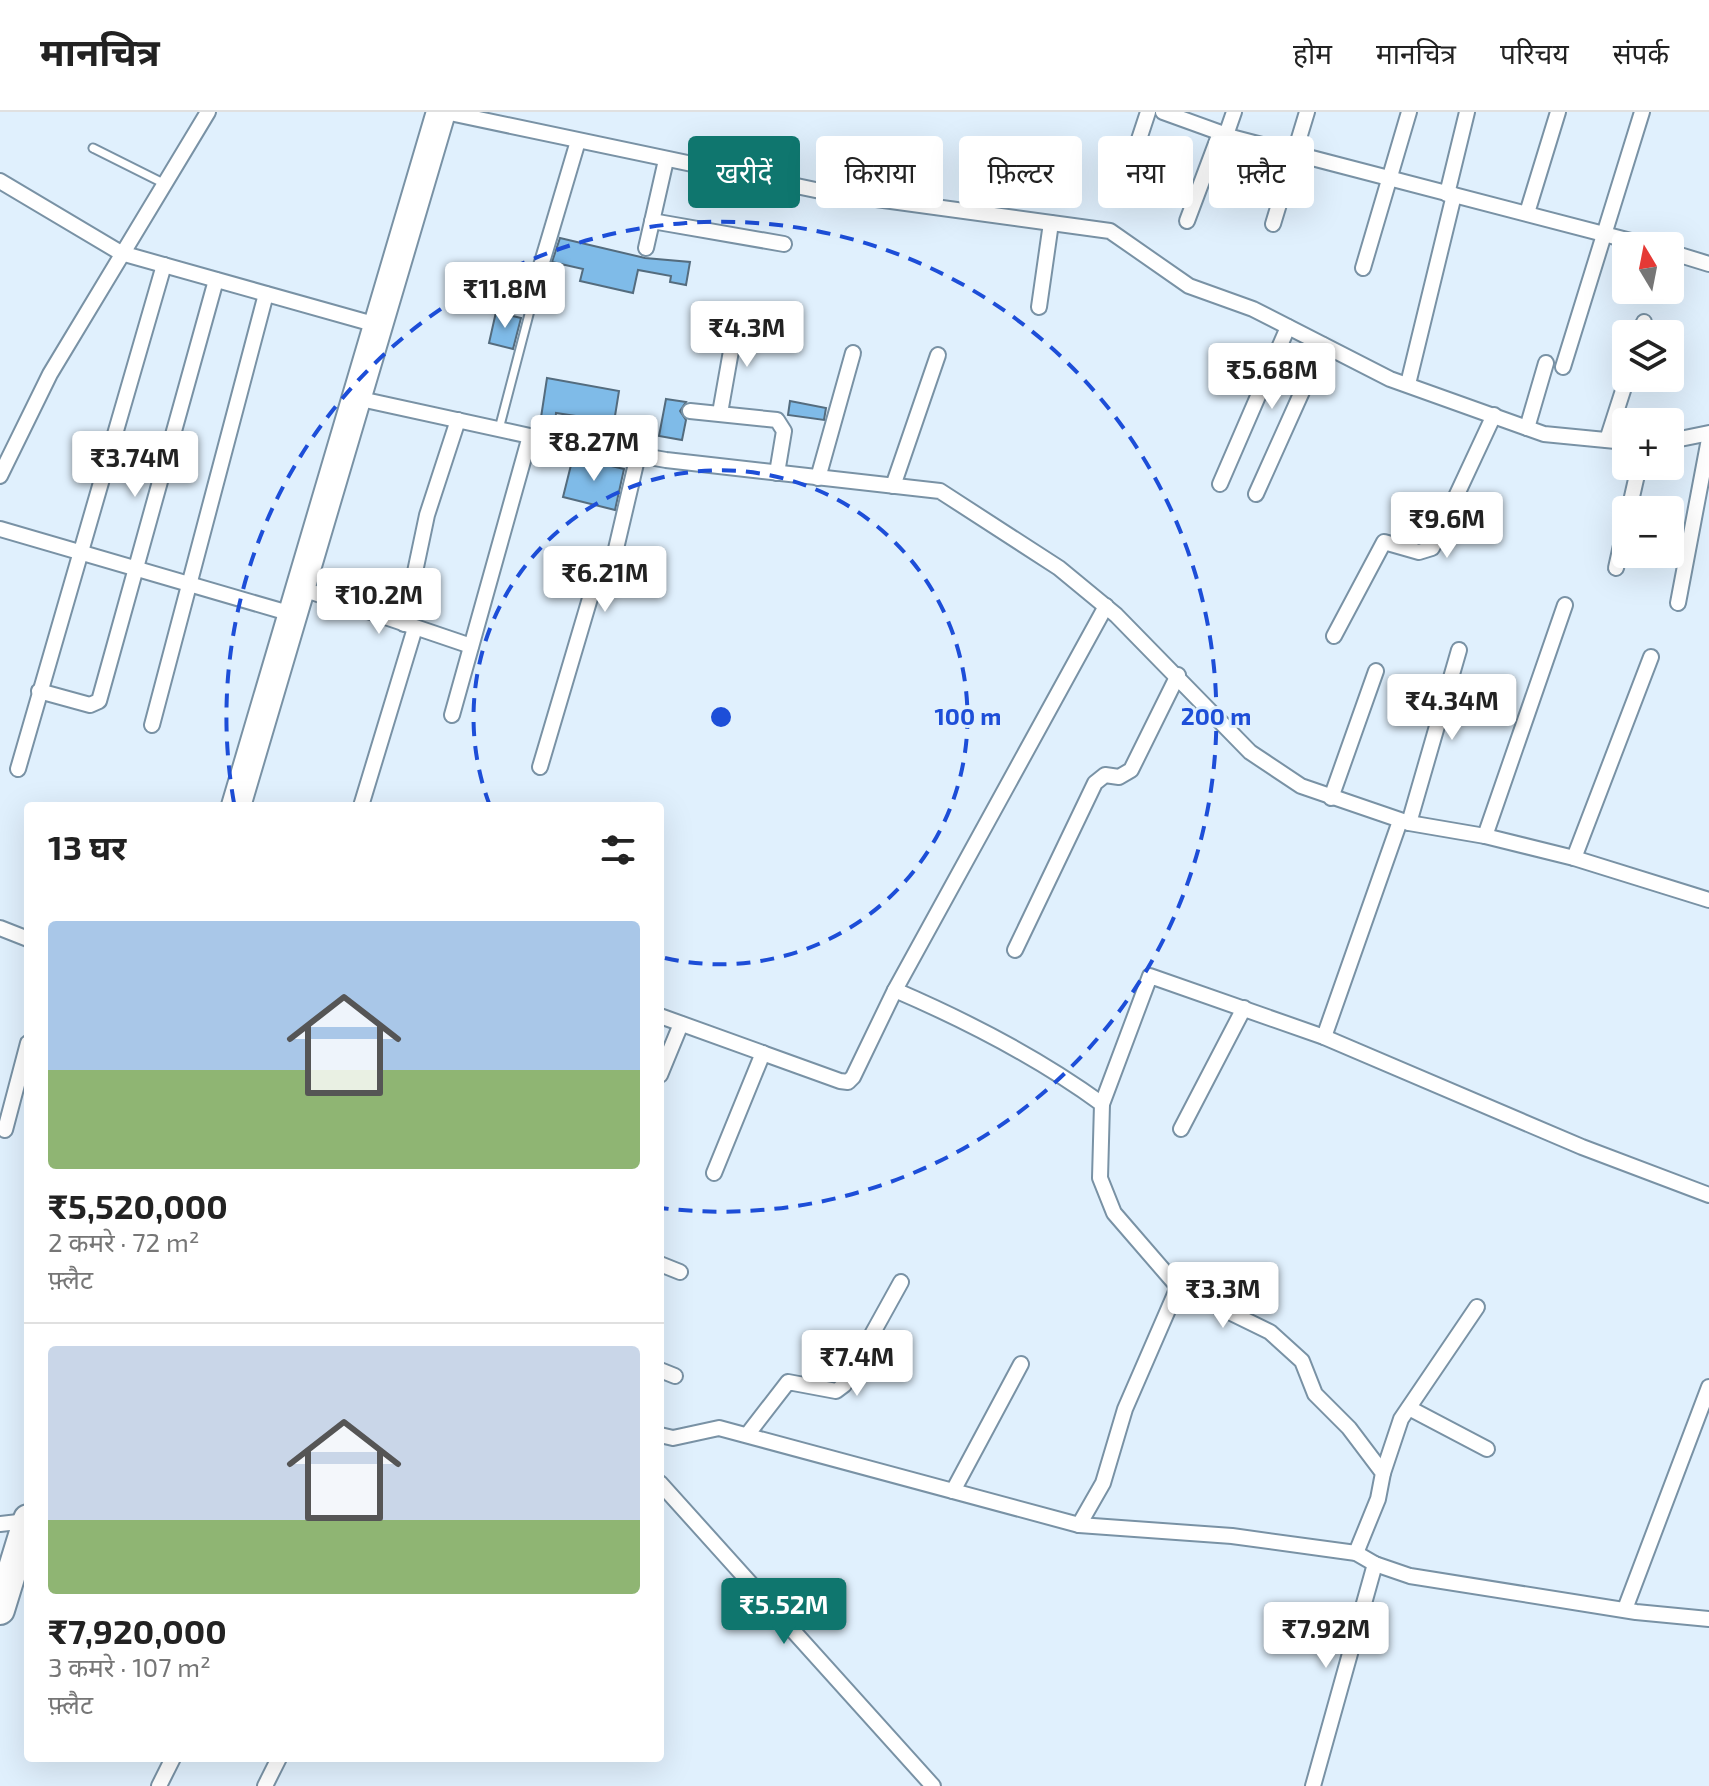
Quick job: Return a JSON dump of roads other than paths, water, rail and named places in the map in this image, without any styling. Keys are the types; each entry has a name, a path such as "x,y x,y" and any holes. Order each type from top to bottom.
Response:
{"highway":[{"path":"237,802 443,112"},
{"path":"0,1610 24,1533"}],"street":[{"path":"0,476 50,374 208,112"},
{"path":"443,112 825,192 1110,231 1189,286 1253,309 1390,379 1544,434 1612,441"},
{"path":"1140,136 1148,112"},
{"path":"1163,112 1230,136"},
{"path":"1187,221 1234,112"},
{"path":"1300,136 1307,112"},
{"path":"1363,268 1409,112"},
{"path":"1408,384 1467,112"},
{"path":"1527,213 1558,112"},
{"path":"1563,367 1642,112"},
{"path":"537,279 578,141"},
{"path":"1314,159 1612,234"},
{"path":"646,248 666,160"},
{"path":"0,181 121,253 377,325"},
{"path":"1273,224 1278,208"},
{"path":"652,221 784,244"},
{"path":"1039,307 1051,223"},
{"path":"1684,255 1708,261"},
{"path":"18,769 164,265"},
{"path":"39,691 96,705 216,280"},
{"path":"152,725 266,294"},
{"path":"720,413 737,317"},
{"path":"1220,484 1288,327"},
{"path":"1256,494 1323,345"},
{"path":"818,478 853,353"},
{"path":"893,486 938,355"},
{"path":"1527,428 1546,363"},
{"path":"1607,440 1622,392"},
{"path":"356,398 530,436 638,455 928,489 951,497 1059,568 1106,606 1178,675 1257,758 1301,786 1405,822 1485,836 1574,858 1709,900"},
{"path":"690,411 782,424 777,473"},
{"path":"1334,636 1384,542 1419,552 1432,548 1494,415"},
{"path":"362,802 410,626 427,515 458,420"},
{"path":"1684,438 1709,433"},
{"path":"452,715 530,436"},
{"path":"0,439 15,447"},
{"path":"1678,603 1709,439"},
{"path":"540,767 596,578 615,553 638,455"},
{"path":"0,529 189,585 296,601 410,626 471,646"},
{"path":"1485,836 1565,605"},
{"path":"664,1018 848,1082 895,990 1106,606"},
{"path":"1324,1037 1405,822 1459,650"},
{"path":"1574,858 1651,657"},
{"path":"1331,798 1376,671"},
{"path":"1015,950 1095,783 1105,775 1119,777 1131,770 1178,675"},
{"path":"0,928 24,937"},
{"path":"1383,1473 1349,1428 1315,1394 1302,1361 1270,1332 1178,1287 1114,1213 1100,1178 1102,1104 1150,976 1324,1037 1582,1147 1709,1195"},
{"path":"895,990 949,1014 1069,1080 1102,1104"},
{"path":"1181,1129 1244,1008"},
{"path":"664,1065 681,1024"},
{"path":"714,1173 763,1053"},
{"path":"5,1130 24,1058"},
{"path":"664,1266 680,1272"},
{"path":"747,1435 788,1382 836,1391 844,1385 901,1282"},
{"path":"1079,1525 1103,1483 1125,1409 1178,1287"},
{"path":"1356,1553 1378,1499 1401,1419 1477,1307"},
{"path":"953,1491 1021,1364"},
{"path":"664,1372 675,1376"},
{"path":"1625,1609 1709,1387"},
{"path":"1409,1408 1487,1449"},
{"path":"664,1436 673,1438 719,1428 1079,1525 1232,1536 1356,1553 1375,1564 1410,1576 1709,1619"},
{"path":"664,1487 933,1786"},
{"path":"0,1524 24,1521"},
{"path":"1313,1786 1375,1564"},
{"path":"159,1786 171,1762"},
{"path":"265,1786 277,1762"}],"lane":[{"path":"93,148 165,184"},
{"path":"499,429 533,299"}]}
